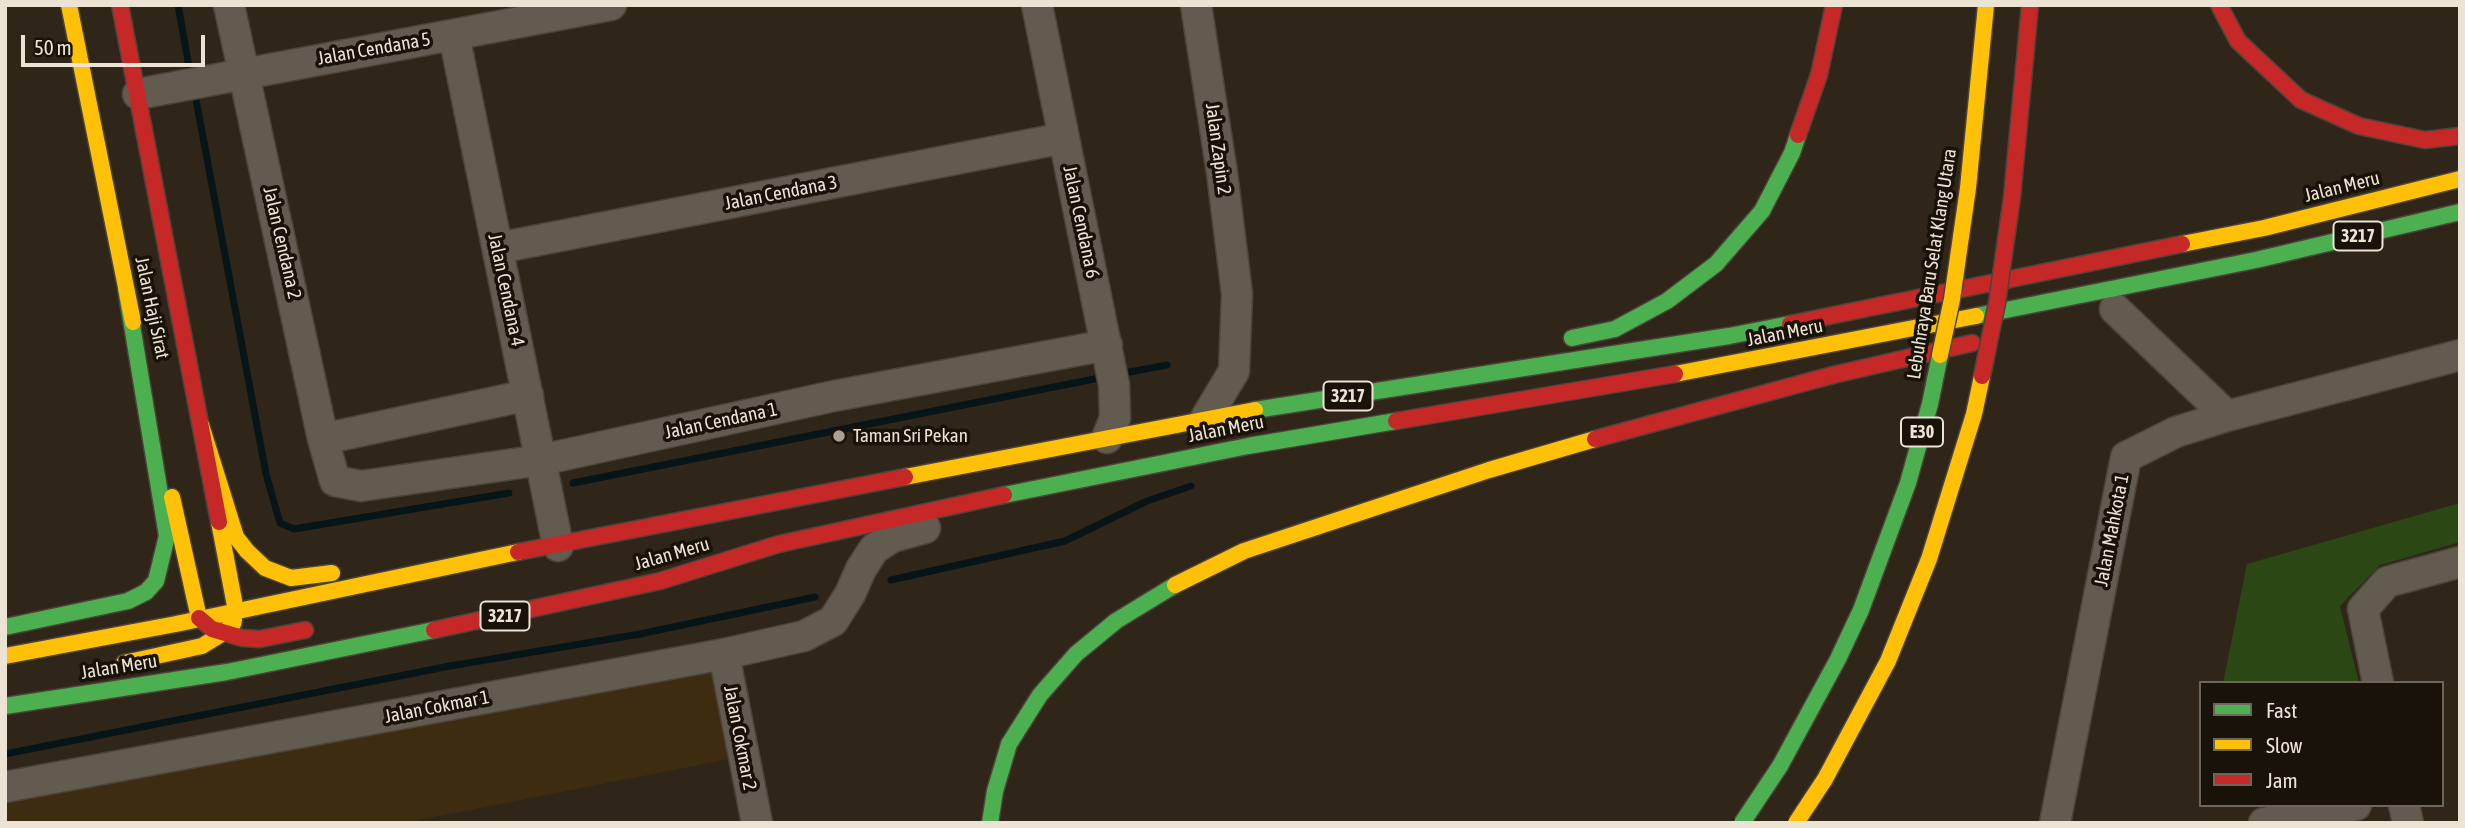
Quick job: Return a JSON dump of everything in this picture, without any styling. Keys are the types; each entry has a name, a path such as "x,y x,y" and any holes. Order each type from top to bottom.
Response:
{"main road":[{"name":"Jalan Haji Sirat","path":"69,5 126,289 199,618"},
{"name":"Jalan Haji Sirat","path":"120,5 236,611"},
{"path":"1551,343 1615,329 1667,300 1716,264 1762,211 1792,153 1819,75 1835,5"},
{"name":"Lebuhraya Baru Selat Klang Utara","path":"1742,823 1780,766 1838,659 1861,610 1908,483 1930,404 1952,299 1968,188 1986,5"},
{"name":"E30","path":"1796,823 1825,779 1888,661 1929,559 1971,426 1999,290 2012,197 2030,5"},
{"path":"2218,5 2238,41 2301,100 2358,126 2425,140 2460,136"},
{"name":"Jalan Meru","path":"5,656 1206,418 1729,336 2264,228 2460,179"},
{"name":"Jalan Meru","path":"5,706 228,672 539,609 660,581 779,544 1113,472 1248,446 1737,364 2256,260 2460,212"},
{"path":"2121,307 2256,260"},
{"path":"5,627 128,601 146,592 156,581 167,536 126,289"},
{"path":"990,823 995,791 1009,744 1040,695 1076,654 1116,621 1201,570 1244,551 1476,474 1651,422 2008,334"},
{"path":"1343,397 1475,359"},
{"path":"201,425 236,537 247,551 265,568 291,578 352,570"},
{"path":"685,556 779,544"},
{"path":"403,560 428,555 525,551"},
{"path":"105,666 155,658 202,646 233,624 236,611"},
{"path":"199,618 212,629 242,638 260,639 327,626"}],"street":[{"name":"Jalan Cendana 2","path":"229,5 231,76 335,481"},
{"name":"Jalan Cendana 5","path":"138,94 611,5"},
{"name":"Jalan Cendana 6","path":"1037,5 1110,363 1115,418 1107,438"},
{"name":"Jalan Zapin 2","path":"1196,5 1222,173 1237,294 1234,371 1206,418"},
{"name":"Jalan Cendana 4","path":"454,35 558,546"},
{"name":"Jalan Cendana 3","path":"498,248 1063,138"},
{"path":"2121,307 2227,416"},
{"name":"Jalan Mahkota 1","path":"2055,823 2126,457 2176,432 2227,416 2460,355"},
{"name":"Jalan Cendana 1","path":"335,481 361,486 541,460 834,396 1110,363"},
{"path":"323,439 528,395"},
{"name":"Jalan Cokmar 1","path":"5,787 724,654 804,636 833,621 874,550 892,537 1113,472"},
{"path":"819,535 846,554 850,594"},
{"path":"2378,681 2362,609 2387,582 2460,562"},
{"name":"Jalan Cokmar 2","path":"724,654 757,823"},
{"path":"2264,823 2346,807"}],"shaded area":[{"path":"716,664 734,758 404,823 5,823 5,797"}],"green space":[{"path":"2460,503 2460,542 2380,565 2340,606 2359,681 2223,681 2247,564"}],"waterway":[{"path":"178,5 191,78"},
{"path":"194,89 266,474 280,523 294,529 509,493"},
{"path":"1119,374 1167,365"},
{"path":"573,483 1104,377"},
{"path":"891,580 1065,541 1147,501 1191,486"},
{"path":"5,754 450,666 640,634 815,597"}],"traffic: fast":[{"path":"1572,338 1615,329 1667,301 1716,264 1762,211 1792,153 1798,135"},
{"path":"1976,316 2256,260 2460,212"},
{"path":"5,627 128,601 146,592 156,581 167,536 126,289"},
{"path":"1255,410 1729,336 1790,324"},
{"path":"1742,823 1780,766 1838,659 1861,610 1908,483 1930,404 1940,355"},
{"path":"1004,495 1248,446 1396,421"},
{"path":"990,823 995,791 1009,744 1040,695 1076,654 1116,621 1175,585"},
{"path":"5,706 227,672 434,630"}],"traffic: slow":[{"path":"69,5 133,322"},
{"path":"1940,355 1952,299 1968,188 1986,5"},
{"path":"2182,244 2264,228 2460,179"},
{"path":"1675,374 1976,316"},
{"path":"1796,823 1825,779 1888,661 1929,559 1974,414 1982,376"},
{"path":"905,477 1255,410"},
{"path":"201,425 236,537 247,551 265,568 291,578 332,573"},
{"path":"1175,585 1244,551 1489,470 1595,439"},
{"path":"172,497 199,618"},
{"path":"219,522 236,611"},
{"path":"5,656 176,624 518,552"},
{"path":"124,663 202,646 223,633 234,620"}],"traffic: jam":[{"path":"120,5 219,522"},
{"path":"1798,135 1819,75 1834,5"},
{"path":"1982,376 1997,303 2012,197 2030,5"},
{"path":"2219,5 2238,41 2301,100 2359,126 2425,140 2460,136"},
{"path":"1790,324 2182,244"},
{"path":"1595,439 1833,375 1972,343"},
{"path":"1396,421 1675,374"},
{"path":"518,552 905,477"},
{"path":"434,630 660,581 779,544 1004,495"},
{"path":"199,618 212,629 242,638 260,639 305,630"}],"place":[{"name":"Taman Sri Pekan","path":"839,436"}]}
